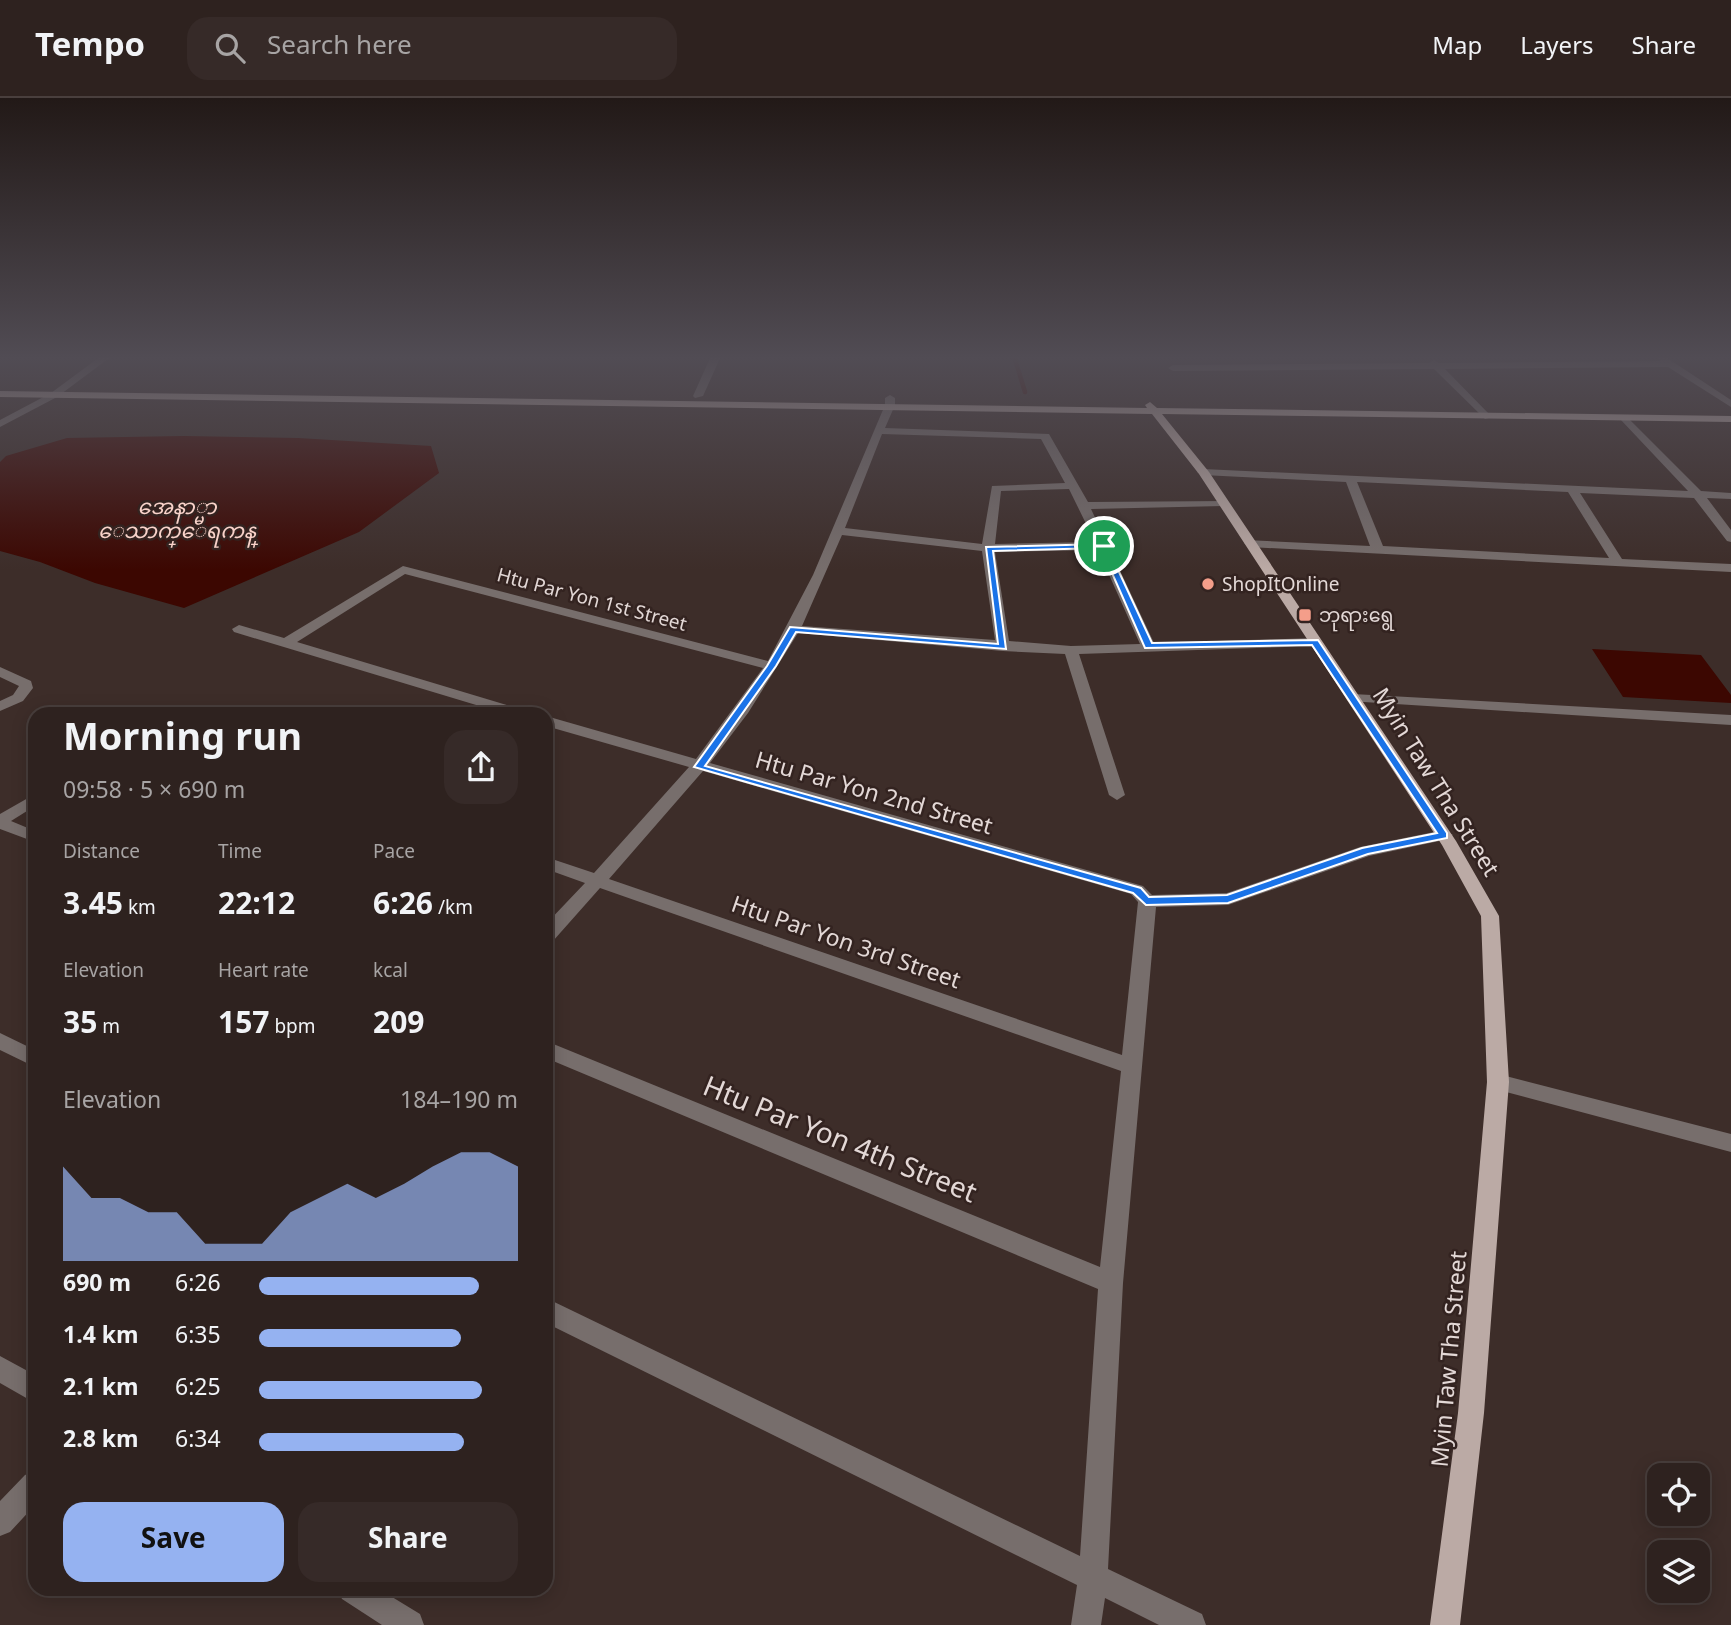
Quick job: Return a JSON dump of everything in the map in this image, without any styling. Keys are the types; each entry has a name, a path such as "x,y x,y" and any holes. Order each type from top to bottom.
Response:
{"main road":[{"name":"Myin Taw Tha Street","path":"1167,427 1203,472 1444,835 1490,916 1498,1082 1471,1413 1445,1625"}],"street":[{"path":"553,928 699,767 771,666 793,629 838,531 880,427"},
{"path":"1634,427 1698,495 1731,538"},
{"path":"878,431 1045,436 1104,546 1149,646"},
{"path":"1203,472 1731,496"},
{"path":"1350,479 1378,550"},
{"path":"1003,647 988,548 996,488 1073,486"},
{"path":"1572,489 1618,562"},
{"path":"1084,506 1223,503"},
{"path":"838,531 988,548 1104,546"},
{"path":"1250,542 1731,569"},
{"name":"Htu Par Yon 1st Street","path":"285,643 403,570 771,666"},
{"path":"239,629 499,707"},
{"path":"793,629 1003,647 1071,650 1315,642"},
{"path":"1071,650 1117,794"},
{"path":"0,671 26,684 18,698 0,707"},
{"path":"1353,698 1731,720"},
{"name":"Htu Par Yon 2nd Street","path":"553,723 1137,890 1146,901"},
{"path":"0,822 28,804"},
{"path":"0,822 28,834"},
{"path":"1086,1625 1093,1576 1111,1283 1146,901 1228,899 1366,851 1444,835"},
{"name":"Htu Par Yon 3rd Street","path":"553,866 1131,1066"},
{"path":"0,1041 28,1055"},
{"name":"Htu Par Yon 4th Street","path":"553,1052 1111,1283"},
{"path":"1498,1082 1731,1143"},
{"path":"553,1313 1191,1625"},
{"path":"0,1368 28,1386"},
{"path":"0,1522 28,1492"},
{"path":"363,1596 409,1625"}],"water":[{"name":"အေနာ္မာ ေသာက္ေရကန္","path":"67,438 298,438 431,446 439,473 359,532 184,608 95,583 40,562 0,551 0,462 6,456"},
{"path":"1592,649 1701,655 1731,695 1731,703 1623,697"}],"place":[{"name":"ShopItOnline","path":"1208,584"},
{"name":"ဘုရားရွေ","path":"1305,615"}],"route":[{"path":"1104,546 1149,646 1315,642 1444,835 1366,851 1228,899 1146,901 1137,890 699,767 771,666 793,629 1003,647 988,548 1104,546"}]}
